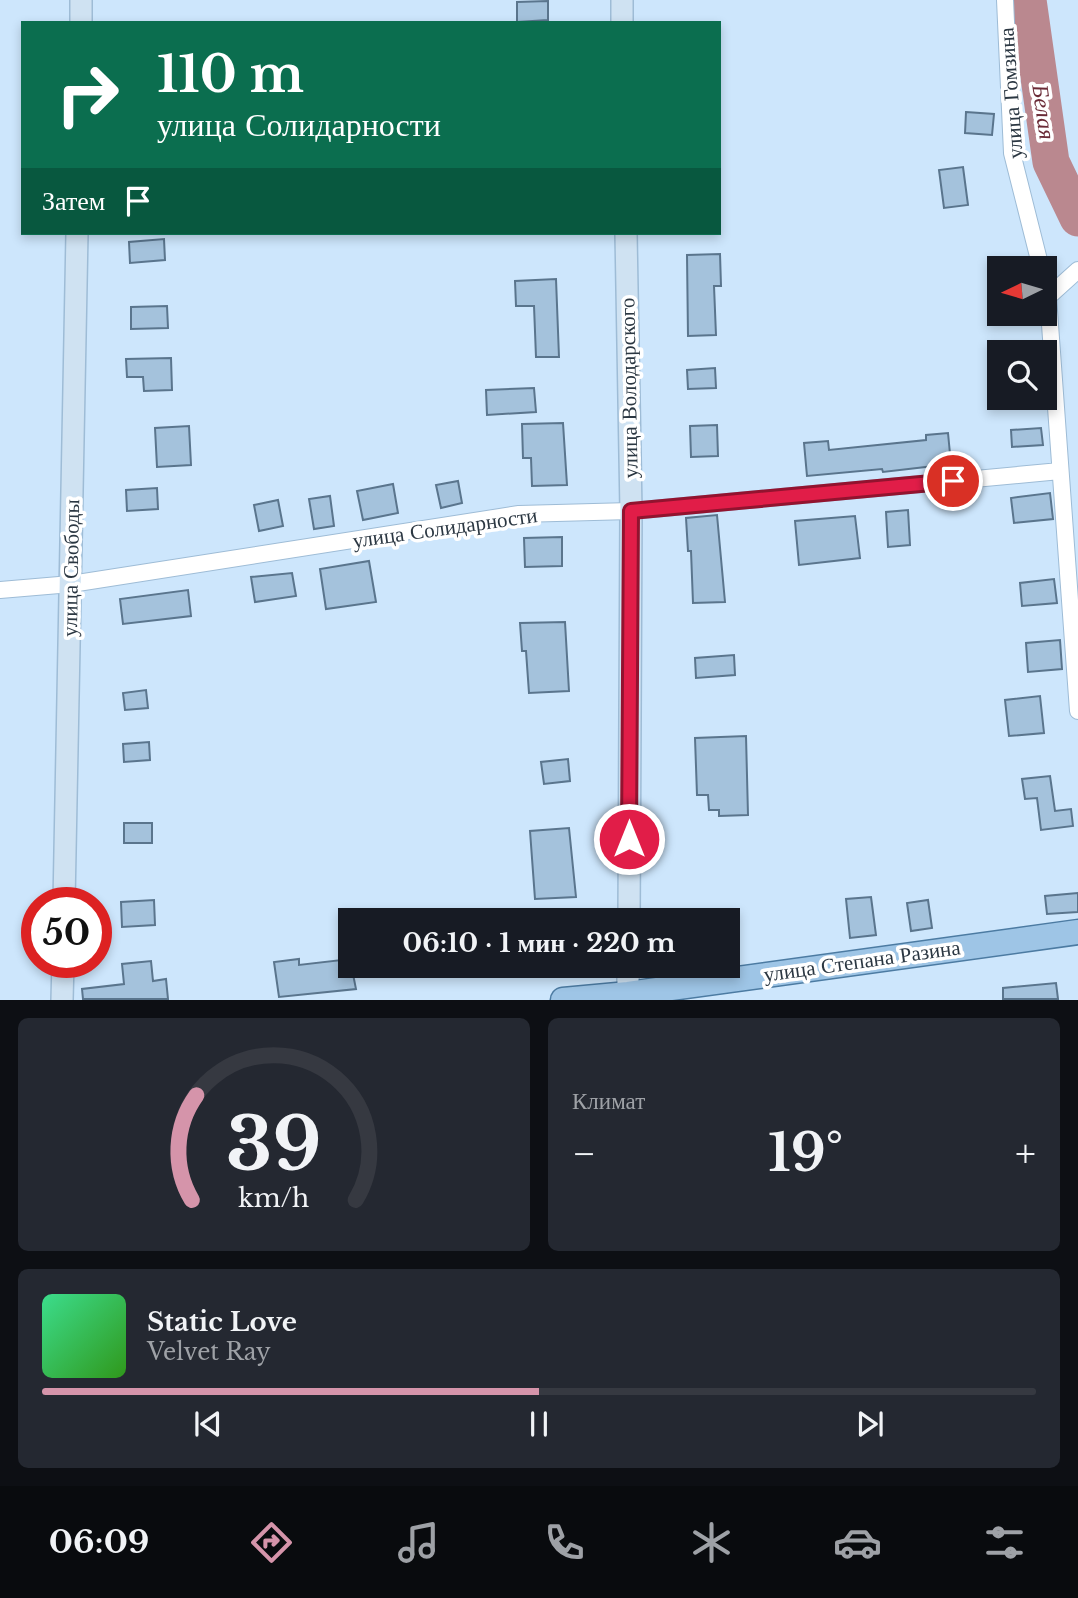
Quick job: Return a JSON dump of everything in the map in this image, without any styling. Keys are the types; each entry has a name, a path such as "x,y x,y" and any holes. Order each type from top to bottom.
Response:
{"main road":[{"path":"81,0 81,21"},
{"path":"622,0 622,21"},
{"name":"улица Свободы","path":"64,887 77,235"},
{"name":"улица Володарского","path":"626,235 631,511 629,908"},
{"name":"улица Степана Разина","path":"563,999 628,996 1078,932"},
{"path":"62,999 63,978"},
{"path":"628,978 628,996"}],"street":[{"name":"улица Гомзина","path":"1005,0 1012,153 1038,256"},
{"path":"1057,284 1078,271"},
{"path":"1050,326 1078,711"},
{"name":"улица Солидарности","path":"0,590 71,584 519,514 631,511 1060,471"}],"building":[{"path":"548,1 548,20 517,21 517,2"},
{"path":"966,112 994,114 992,135 965,133"},
{"path":"963,167 968,205 944,208 939,170"},
{"path":"164,239 165,260 130,263 129,242"},
{"path":"720,254 721,286 714,286 716,335 688,336 687,255"},
{"path":"556,279 559,357 536,357 534,306 516,306 515,281"},
{"path":"167,306 168,328 131,329 131,307"},
{"path":"171,358 172,390 144,391 143,377 127,377 126,359"},
{"path":"715,368 716,388 688,389 687,370"},
{"path":"534,388 536,412 487,415 486,390"},
{"path":"563,423 567,485 532,486 531,458 523,458 522,424"},
{"path":"717,425 718,456 691,457 690,426"},
{"path":"189,426 191,465 157,467 155,428"},
{"path":"1041,428 1043,445 1012,447 1011,430"},
{"path":"948,433 951,464 883,472 882,469 807,476 804,443 828,441 829,450 926,440 926,435"},
{"path":"458,481 462,503 441,508 436,485"},
{"path":"393,484 398,513 363,520 357,491"},
{"path":"157,488 158,509 127,511 126,490"},
{"path":"1050,493 1053,519 1014,523 1011,498"},
{"path":"330,496 334,526 314,529 309,499"},
{"path":"278,500 283,526 259,531 254,505"},
{"path":"908,510 910,545 888,547 886,512"},
{"path":"717,515 725,602 693,603 691,551 688,551 686,518"},
{"path":"855,516 860,558 799,565 795,521"},
{"path":"562,537 562,566 525,567 524,538"},
{"path":"369,561 376,602 326,609 320,569"},
{"path":"292,573 296,596 255,602 251,577"},
{"path":"1054,579 1057,603 1022,606 1020,583"},
{"path":"188,590 191,616 123,624 120,599"},
{"path":"565,622 569,691 529,693 526,651 522,651 520,623"},
{"path":"1060,640 1062,669 1028,672 1026,643"},
{"path":"734,655 735,675 696,678 695,658"},
{"path":"146,690 148,708 125,710 123,693"},
{"path":"1040,696 1044,733 1009,736 1005,700"},
{"path":"746,736 748,815 719,816 719,810 709,810 708,795 697,795 695,738"},
{"path":"149,742 150,760 124,762 123,744"},
{"path":"568,759 570,781 544,784 541,762"},
{"path":"1050,776 1055,811 1071,809 1073,826 1041,830 1037,798 1025,799 1022,779"},
{"path":"124,823 152,823 152,843 124,843"},
{"path":"569,828 576,897 535,899 530,831"},
{"path":"1078,893 1078,912 1047,914 1045,896"},
{"path":"871,897 876,935 850,938 846,899"},
{"path":"154,900 155,925 122,927 121,902"},
{"path":"928,900 932,928 911,931 907,903"},
{"path":"299,959 299,965 338,960 338,978 354,978 356,989 279,997 274,962"},
{"path":"151,961 153,981 166,979 168,999 83,999 82,989 124,984 122,964"},
{"path":"1056,983 1058,999 1003,999 1003,988"}],"waterway":[{"name":"Белая","path":"1028,0 1051,162 1078,218"}],"route":[{"path":"629,839 631,511 953,481"}]}
